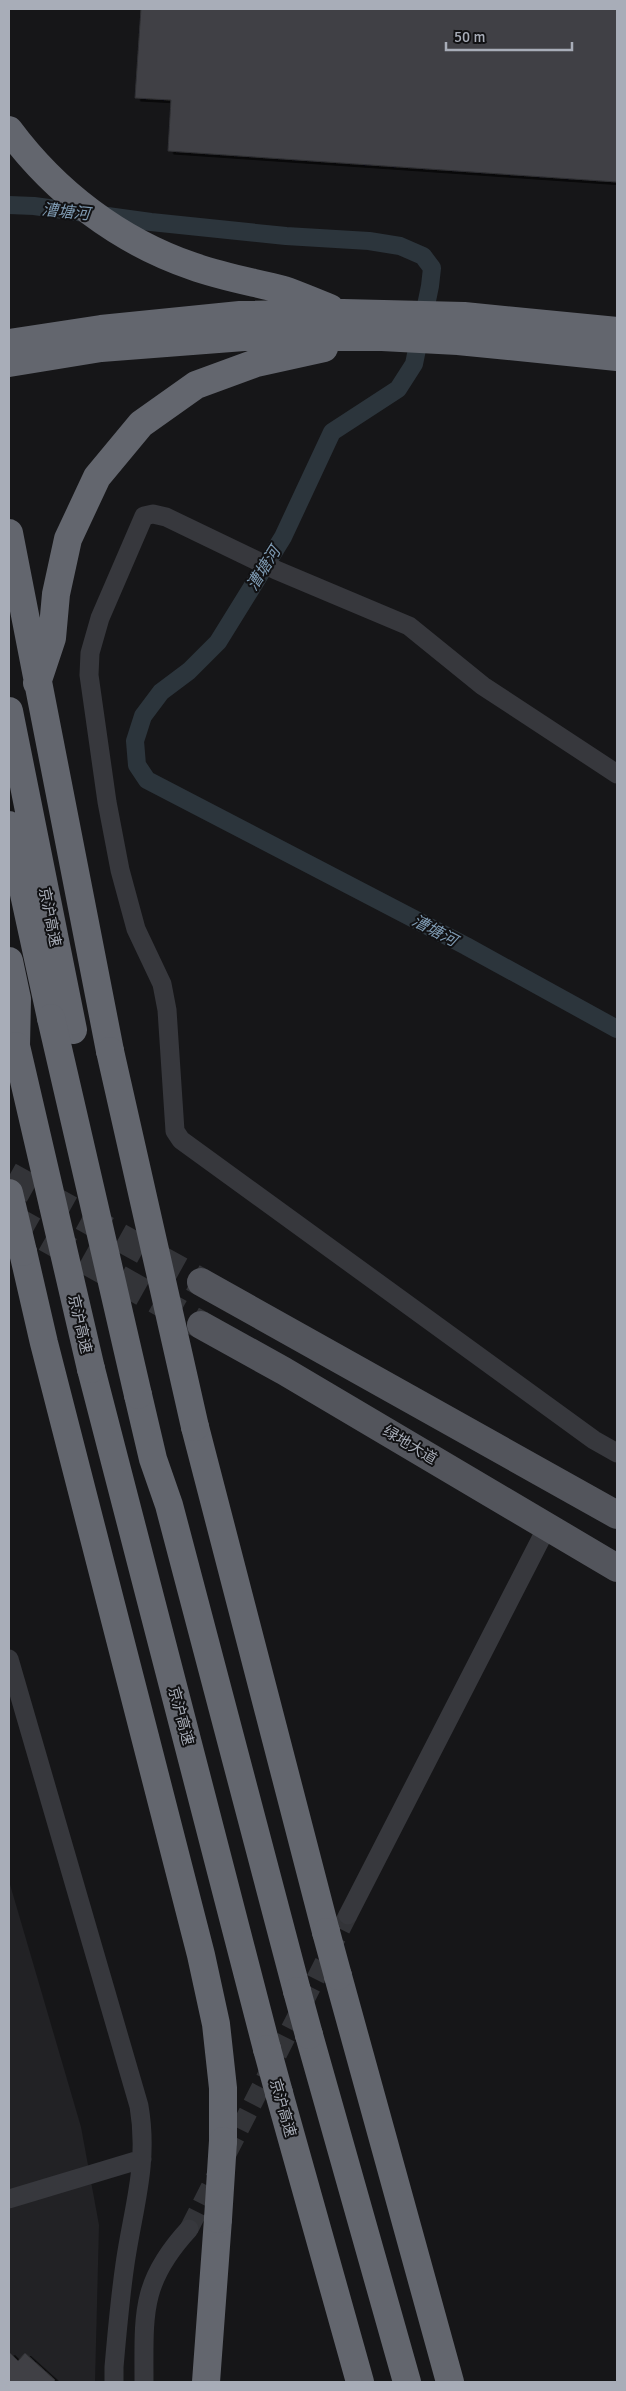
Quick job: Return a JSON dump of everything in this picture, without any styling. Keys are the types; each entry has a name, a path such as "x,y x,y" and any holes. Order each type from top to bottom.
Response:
{"highway":[{"path":"9,130 26,154 59,187 97,218 142,245 190,266 240,281 284,290 343,313 384,325"},
{"path":"9,343 101,329 240,315 343,313"},
{"path":"37,683 52,638 56,594 68,539 97,476 141,424 196,385 256,362 384,325"},
{"path":"9,363 100,348 384,325 617,331"},
{"path":"461,328 617,357"},
{"path":"9,533 110,1051 195,1427 326,1932 450,2382"},
{"name":"京沪高速","path":"9,711 62,1024"},
{"name":"京沪高速","path":"9,825 62,1024 147,1400 153,1459 169,1505 309,2035 407,2382"},
{"name":"京沪高速","path":"9,961 17,999 12,1036 91,1368 267,2049 360,2382"},
{"path":"9,1193 44,1343 201,1954 216,2024 223,2088 223,2140 206,2382"},
{"path":"9,1214 23,1252"},
{"path":"342,2382 351,2351"}],"main road":[{"path":"201,1282 617,1515"},
{"name":"绿地大道","path":"202,1325 284,1371 617,1568"}],"street":[{"path":"617,774 483,686 409,626 276,570 166,517 154,514 144,516 100,618 90,652 92,702 120,870 136,929 162,984 166,1010 175,1131 181,1140 594,1440 617,1453"},
{"path":"348,1916 546,1527"},
{"path":"9,1658 139,2106 144,2134 142,2159 125,2263 114,2382"},
{"path":"9,2199 142,2159"},
{"path":"144,2382 144,2326 150,2289 155,2274 165,2256 189,2229"}],"shaded area":[{"path":"9,1881 81,2127 99,2225 95,2382 9,2382"}],"building":[{"path":"141,9 617,9 617,182 168,151 171,100 135,98"},
{"path":"9,2352 18,2361 25,2353 55,2380 53,2382 9,2382"}],"waterway":[{"name":"漕塘河","path":"9,205 34,206 151,222 286,236 369,241 400,246 423,256 432,268 414,364 398,389 332,432 283,537 218,642 189,671 161,692 143,716 135,741 137,765 147,780 466,946 617,1029"}],"tunnel":[{"path":"9,1176 201,1282"},
{"path":"9,1217 201,1325"},
{"path":"189,2229 348,1915"}]}
